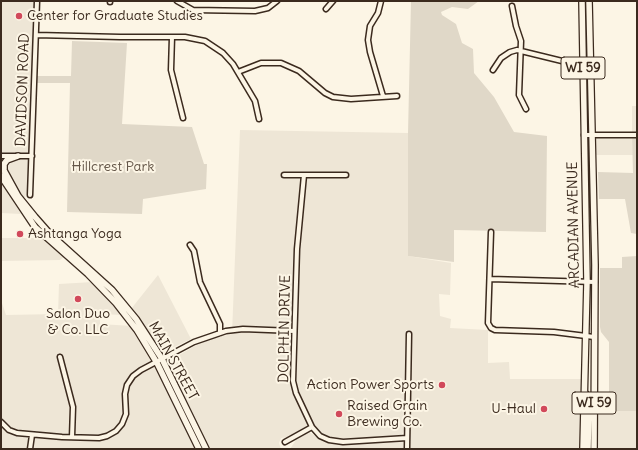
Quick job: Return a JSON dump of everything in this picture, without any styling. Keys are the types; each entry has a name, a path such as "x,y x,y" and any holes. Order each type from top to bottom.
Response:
{"main road":[{"name":"ARCADIAN AVENUE","path":"582,1 587,282 583,449"},
{"name":"ARCADIAN AVENUE","path":"589,1 595,282 594,449"},
{"path":"582,27 590,27"},
{"path":"3,173 5,162 18,156"},
{"name":"MAIN STREET","path":"1,165 3,173 32,219 51,239 112,290 142,328 206,449"},
{"name":"MAIN STREET","path":"59,246 88,274 125,315 159,361 199,449"},
{"path":"125,315 131,318 138,328 142,328"},
{"name":"WI 59","path":"584,388 589,405 588,449"},
{"path":"190,430 202,449"}],"street":[{"name":"DAVIDSON ROAD","path":"30,195 37,1"},
{"path":"177,1 186,7 198,10 255,11 268,8 277,1"},
{"path":"326,9 333,1"},
{"path":"381,1 380,9 370,26 368,40 383,96"},
{"path":"512,6 516,26 522,41 519,95 526,109"},
{"path":"36,35 192,37 207,42 227,56 238,72 255,102 259,119"},
{"path":"172,37 172,70 183,118"},
{"path":"493,70 501,58 510,52 522,51 562,61 572,66 583,67"},
{"path":"238,72 261,63 281,63 299,71 325,93 333,97 351,99 397,96"},
{"path":"584,135 637,135"},
{"name":"DAVIDSON ROAD","path":"1,156 32,156"},
{"path":"284,175 346,175"},
{"name":"DOLPHIN DRIVE","path":"304,175 297,249 294,331 294,387 312,427 320,436 335,442 407,438"},
{"path":"491,232 488,323 492,328 495,330 554,332 594,337"},
{"path":"190,245 194,251 200,282 220,324 220,333"},
{"path":"490,279 595,282"},
{"path":"1,422 10,431 32,435 104,437 116,431 122,424 126,414 125,392 128,382 141,370 204,338 220,333 237,330 294,331"},
{"path":"407,449 409,334"},
{"path":"60,357 72,402 72,437"},
{"path":"285,442 312,427"},
{"path":"30,449 32,435"}],"shaded area":[{"path":"1,1 35,1 28,190 25,197 22,198 6,170 6,163 19,159 19,154 1,153"},
{"path":"632,106 637,106 637,133 632,133"},
{"path":"240,130 408,133 408,256 451,263 450,295 439,294 440,316 451,319 450,328 488,330 488,363 509,362 510,379 581,379 581,449 290,449 296,440 309,432 323,441 336,445 399,441 410,442 412,331 406,330 404,431 401,435 338,440 321,433 312,423 292,436 281,438 279,443 281,449 209,449 178,387 169,363 172,359 195,346 211,339 232,334"},
{"path":"594,137 632,137 633,155 594,155"},
{"path":"1,181 18,209 21,214 1,213"},
{"path":"1,238 43,238 64,257 60,260 1,261"},
{"path":"158,275 191,339 164,352 131,309"},
{"path":"93,282 123,315 100,314 100,324 132,326 167,386 196,449 33,449 33,432 15,430 3,422 1,418 1,300 6,315 58,314 59,284"},
{"path":"598,411 637,411 637,449 598,449"},
{"path":"1,428 10,434 28,438 27,449 1,449"}],"green space":[{"path":"411,1 479,1 468,9 452,7 441,12 442,15 456,24 462,43 473,49 474,73 494,97 514,132 547,136 546,232 454,230 454,262 408,256 408,133"},
{"name":"Hillcrest Park","path":"72,41 127,43 122,124 192,127 204,164 207,164 206,189 143,199 142,214 67,212 70,83 37,83 37,76 71,76"},
{"path":"632,137 637,137 637,234 631,233 625,199 599,199 598,172 633,173"},
{"path":"637,256 637,411 609,411 609,342 601,332 600,327 600,268 622,268 622,257"}],"place":[{"name":"Center for Graduate Studies","path":"19,16"},
{"name":"Ashtanga Yoga","path":"20,234"},
{"name":"Salon Duo & Co. LLC","path":"78,299"},
{"name":"Action Power Sports","path":"442,385"},
{"name":"U-Haul","path":"544,409"},
{"name":"Raised Grain Brewing Co.","path":"339,414"}]}
